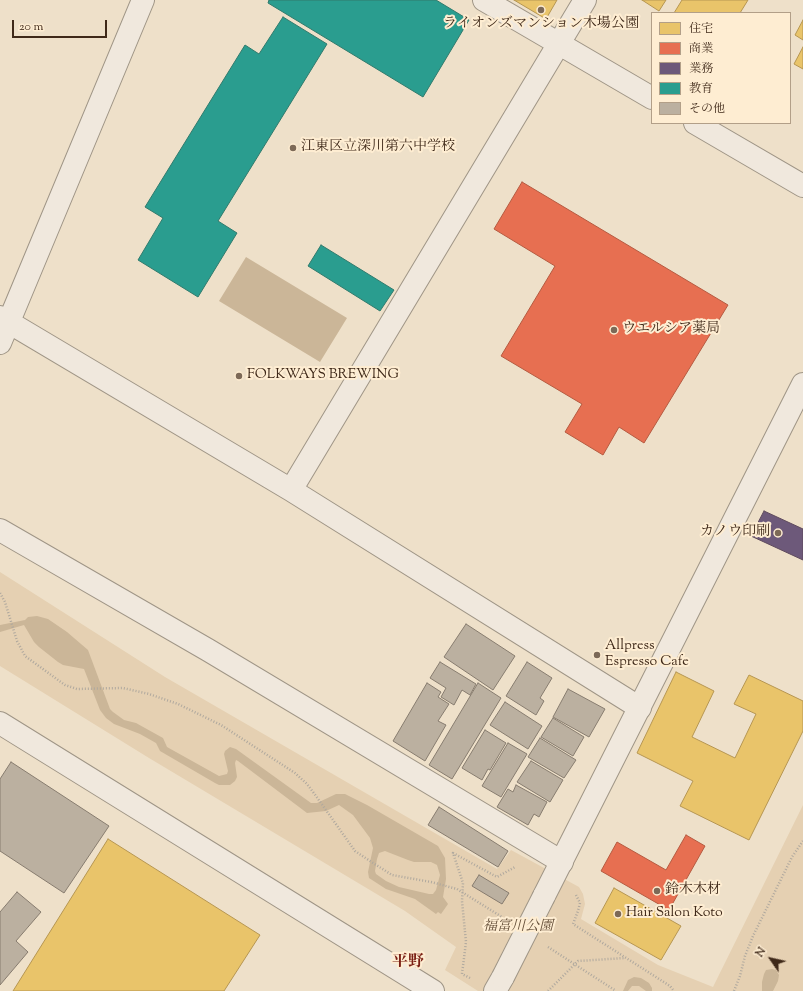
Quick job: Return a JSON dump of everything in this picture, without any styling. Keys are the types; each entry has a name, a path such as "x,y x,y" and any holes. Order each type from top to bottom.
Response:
{"street":[{"path":"0,343 4,319 143,0"},
{"path":"484,0 651,97"},
{"path":"291,490 585,0"},
{"path":"697,124 803,186"},
{"path":"4,319 291,490 640,708"},
{"path":"499,984 803,384"},
{"path":"0,530 215,654 562,862"},
{"path":"0,723 433,991"}],"path":[{"path":"0,593 5,602 25,656 65,685 77,689 123,688 149,694 178,704 221,725 294,773 307,784 355,851 375,865 392,875 457,889 506,920"},
{"path":"734,991 753,936 792,858 803,841"},
{"path":"474,980 462,974 466,942 462,892 463,883 453,853 497,877 518,866"},
{"path":"572,891 577,896 580,903 573,924 670,986 674,991"},
{"path":"545,945 616,991"},
{"path":"548,991 578,961 626,958"}],"green space":[{"name":"福富川公園","path":"0,572 165,677 497,869 511,850 579,887 583,894 585,904 581,919 658,965 713,987 803,805 803,991 478,991 445,970 456,947 405,911 149,758 0,666"}],"shaded area":[{"path":"246,257 347,318 320,362 219,301"},
{"path":"37,616 48,619 67,632 88,650 110,709 124,720 136,723 163,738 167,747 219,776 227,774 228,771 224,754 225,751 230,747 236,749 311,803 317,803 336,794 345,794 438,846 445,858 446,879 443,897 448,904 441,914 438,912 436,914 415,899 386,889 369,878 368,872 373,848 370,838 353,815 339,805 326,811 307,813 236,760 237,777 235,781 230,785 219,785 160,751 156,743 140,734 114,724 106,718 100,710 84,669 63,665 58,662 34,642 24,625 0,632 0,625 25,620 28,617","holes":["385,851 414,862 431,862 437,865 440,875 436,890 433,894 399,887 376,874 375,871 379,853"]},
{"path":"766,970 776,970 779,975 778,981 773,991 762,991 764,974"},
{"path":"634,977 641,978 649,983 652,991 646,991 639,986 632,986 628,991 623,991 628,980"}],"building: 住宅":[{"name":"ライオンズマンション木場公園","path":"514,0 557,0 546,19"},
{"path":"642,0 666,0 659,11"},
{"path":"682,0 748,0 741,12 675,12"},
{"path":"803,20 803,40 795,35"},
{"path":"803,47 803,69 794,64"},
{"path":"676,672 714,691 692,737 735,758 756,714 734,704 749,675 803,701 803,731 749,840 680,806 693,781 637,753"},
{"path":"108,839 260,935 224,991 13,991"},
{"path":"614,888 681,926 661,960 595,923"}],"building: 商業":[{"name":"ウエルシア薬局","path":"522,182 728,305 644,443 619,427 603,455 565,432 582,404 501,356 555,266 494,229"},
{"name":"鈴木木材","path":"686,835 705,846 669,910 601,871 617,842 666,870"}],"building: 業務":[{"name":"カノウ印刷","path":"764,511 803,529 803,560 751,536"}],"building: 教育":[{"path":"269,0 436,0 469,20 423,97 268,3"},
{"path":"283,17 327,44 218,221 237,233 198,297 138,260 163,218 145,207 245,45 259,54"},
{"path":"321,245 394,290 380,311 308,266"}],"building: その他":[{"path":"466,624 515,656 493,690 444,657"},
{"path":"440,662 476,684 470,695 462,690 454,705 441,697 446,688 430,678"},
{"path":"527,662 552,678 540,698 544,701 536,715 506,696"},
{"path":"427,683 441,692 438,697 449,704 438,721 446,725 425,761 393,741"},
{"path":"478,683 501,698 452,779 429,765"},
{"path":"568,689 605,709 589,737 553,717"},
{"path":"505,702 542,726 528,749 490,725"},
{"path":"553,718 584,737 573,756 541,737"},
{"path":"485,730 506,743 490,770 488,769 482,780 462,768"},
{"path":"540,738 576,760 564,778 528,757"},
{"path":"508,743 527,754 501,797 482,786"},
{"path":"531,761 563,780 550,802 517,782"},
{"path":"11,762 109,826 64,893 0,851 0,779"},
{"path":"516,785 547,802 539,817 534,814 528,825 497,807 508,789 513,792"},
{"path":"439,807 508,851 498,867 428,825"},
{"path":"479,875 509,893 502,904 472,886"},
{"path":"17,892 41,912 16,941 28,952 0,985 0,912"}],"place":[{"name":"ライオンズマンション木場公園","path":"541,10"},
{"name":"江東区立深川第六中学校","path":"293,148"},
{"name":"ウエルシア薬局","path":"614,330"},
{"name":"FOLKWAYS BREWING","path":"239,376"},
{"name":"カノウ印刷","path":"778,533"},
{"name":"Allpress Espresso Cafe","path":"597,655"},
{"name":"鈴木木材","path":"657,891"},
{"name":"Hair Salon Koto","path":"618,914"}],"district":[{"name":"平野","path":"408,963"}]}
